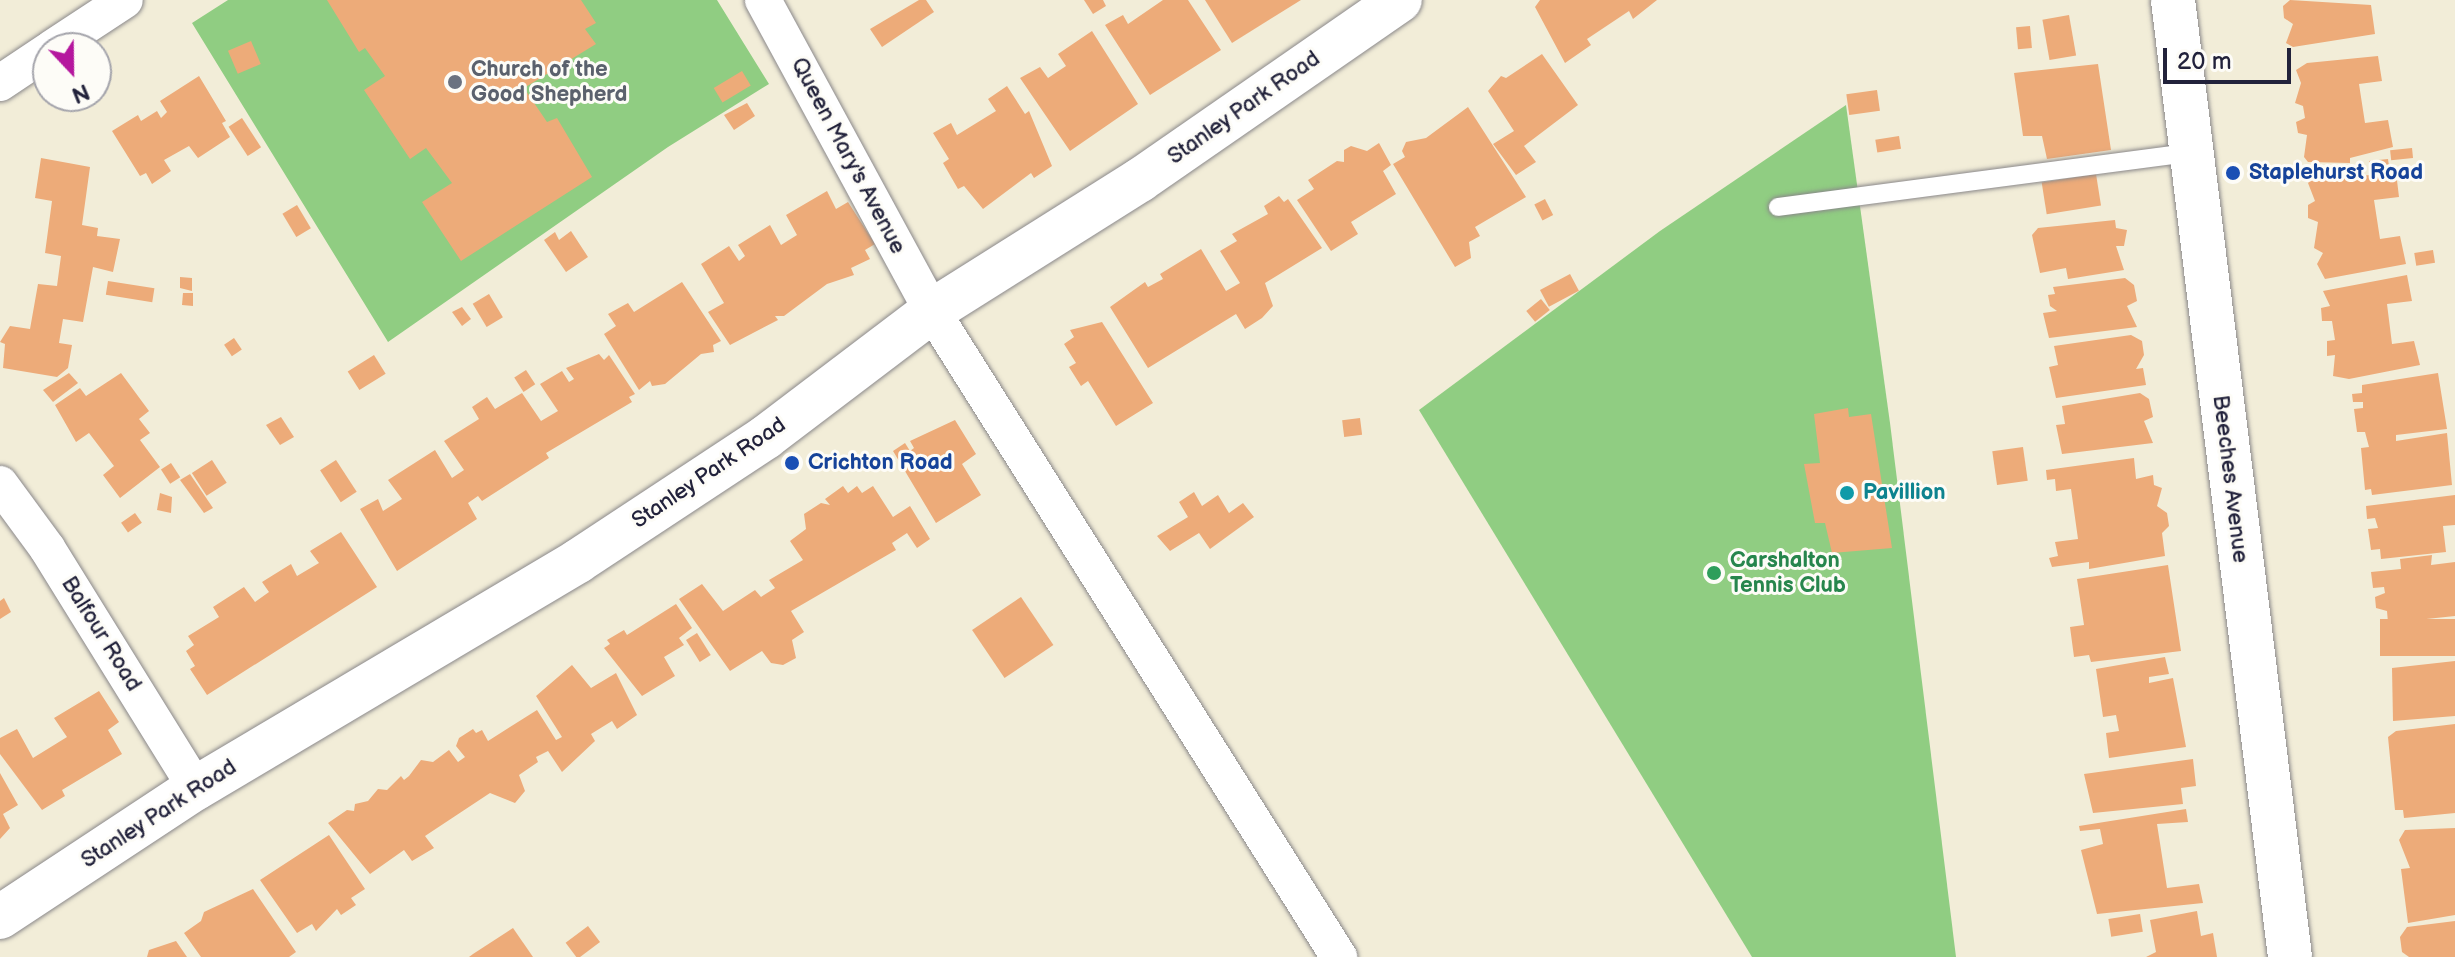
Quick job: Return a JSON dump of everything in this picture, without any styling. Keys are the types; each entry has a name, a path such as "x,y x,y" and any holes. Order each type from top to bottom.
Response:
{"street":[{"path":"77,32 125,0"},
{"name":"Queen Mary's Avenue","path":"763,0 932,311"},
{"name":"Stanley Park Road","path":"0,917 196,788 578,561 766,437 932,311 1140,180 1400,0"},
{"name":"Beeches Avenue","path":"2173,0 2188,153 2290,957"},
{"path":"0,83 32,62"},
{"path":"932,311 1339,957"},
{"name":"Balfour Road","path":"0,484 89,614 196,788"}],"lane":[{"path":"1778,207 2188,153"}],"green space":[{"path":"228,0 717,0 769,84 668,147 388,342 192,23"},
{"name":"Carshalton Tennis Club","path":"1846,105 1890,423 1956,957 1752,957 1419,410 1660,231"}],"building":[{"name":"Church of the Good Shepherd","path":"327,0 581,0 596,23 585,29 596,44 524,88 547,122 557,118 592,177 461,261 422,202 452,183 426,148 410,159 364,90 385,76 365,48 359,52"},
{"path":"919,0 926,0 934,12 882,47 870,29"},
{"path":"1084,0 1103,0 1106,6 1093,14"},
{"path":"1163,0 1188,0 1221,50 1150,95 1105,25 1123,15 1128,24"},
{"path":"1205,0 1301,0 1232,43"},
{"path":"1540,0 1657,0 1633,19 1629,11 1587,39 1591,45 1565,63 1535,7"},
{"path":"2290,0 2371,5 2375,34 2293,47 2286,43 2293,24 2284,18 2283,6"},
{"path":"2069,15 2076,55 2050,60 2042,20"},
{"path":"2030,26 2032,48 2018,49 2016,27"},
{"path":"1092,31 1138,104 1070,151 1020,78 1040,67 1048,78 1066,66 1058,54"},
{"path":"251,41 261,64 238,74 228,51"},
{"path":"1542,54 1578,105 1524,146 1536,162 1516,175 1493,144 1514,131 1488,91 1501,76 1506,78"},
{"path":"2378,56 2382,81 2359,84 2365,123 2388,120 2393,147 2350,158 2350,163 2308,162 2304,157 2307,135 2298,133 2296,122 2305,118 2303,106 2295,103 2301,83 2296,70 2307,63"},
{"path":"2098,64 2111,150 2047,159 2042,136 2023,136 2014,73"},
{"path":"742,71 751,86 722,103 714,88"},
{"path":"199,76 226,121 222,123 230,137 198,158 189,146 164,160 171,171 152,184 146,173 140,176 112,131 138,115 141,121 157,111 161,118 167,112 160,101"},
{"path":"1007,86 1025,114 1029,111 1052,166 1034,178 1031,173 983,209 964,186 958,189 943,163 949,159 933,133 951,123 957,135 996,111 988,99"},
{"path":"1877,90 1880,111 1849,115 1846,94"},
{"path":"747,103 755,116 734,130 724,115"},
{"path":"1468,107 1526,197 1475,227 1480,236 1469,242 1471,258 1455,267 1393,164 1405,157 1402,151 1406,142 1426,138"},
{"path":"242,118 261,147 248,156 229,127"},
{"path":"1899,136 1901,149 1877,153 1875,140"},
{"path":"1379,143 1391,165 1383,171 1396,194 1351,222 1358,234 1331,251 1297,200 1314,189 1308,180 1337,161 1344,162 1344,150 1351,146 1367,151"},
{"path":"2412,148 2413,158 2391,160 2390,150"},
{"path":"41,158 90,167 82,225 98,228 97,236 120,239 113,272 93,267 83,322 63,319 59,343 72,345 68,368 57,377 3,368 5,344 0,342 10,326 30,329 38,284 57,286 61,256 45,253 52,201 35,198"},
{"path":"2388,159 2390,173 2396,172 2399,197 2374,200 2380,239 2400,236 2406,264 2325,279 2317,264 2323,253 2314,248 2318,222 2308,218 2308,205 2315,201 2308,183 2313,178 2372,175 2369,161"},
{"path":"2096,174 2101,206 2047,214 2042,183"},
{"path":"827,191 836,209 848,202 875,244 865,250 870,259 851,268 854,275 827,284 784,316 775,316 778,320 730,345 708,312 724,303 701,264 729,246 739,261 745,256 738,245 770,225 781,245 797,235 786,215"},
{"path":"1279,196 1284,202 1288,199 1322,248 1265,283 1273,306 1262,318 1245,329 1236,314 1148,368 1110,307 1145,282 1148,287 1163,279 1160,274 1201,249 1226,291 1240,283 1220,251 1237,241 1232,234 1268,214 1264,206"},
{"path":"1545,199 1553,215 1542,220 1534,204"},
{"path":"297,205 311,228 296,237 282,214"},
{"path":"2115,220 2116,228 2127,230 2124,246 2116,246 2124,270 2068,279 2066,268 2040,273 2032,235 2038,228"},
{"path":"571,231 588,257 566,272 544,240 555,232 559,240"},
{"path":"2433,250 2435,263 2416,266 2414,253"},
{"path":"1570,274 1579,291 1549,307 1540,290"},
{"path":"2407,275 2412,301 2387,304 2392,344 2414,341 2420,365 2349,379 2333,376 2335,355 2327,356 2327,341 2335,340 2332,321 2322,321 2321,308 2330,306 2323,291"},
{"path":"180,277 192,278 192,291 180,288"},
{"path":"2125,278 2134,285 2137,301 2127,306 2137,327 2049,338 2043,313 2057,311 2050,306 2048,295 2055,294 2053,287"},
{"path":"108,281 154,288 152,302 106,295"},
{"path":"682,282 721,341 713,345 714,352 701,354 665,384 652,386 650,381 639,390 604,334 616,326 608,314 628,303 634,312"},
{"path":"183,293 193,293 193,306 182,305"},
{"path":"489,294 503,317 487,327 473,304"},
{"path":"1541,299 1550,310 1535,322 1526,311"},
{"path":"462,307 471,319 462,326 452,312"},
{"path":"1102,322 1153,403 1116,426 1088,381 1081,386 1069,367 1076,363 1064,344 1074,337 1070,330"},
{"path":"2131,335 2142,341 2144,355 2136,369 2143,368 2146,385 2056,398 2049,367 2058,365 2054,346"},
{"path":"234,338 242,350 232,356 224,345"},
{"path":"599,354 604,360 609,355 635,394 629,397 632,402 546,453 549,458 482,501 478,496 468,503 477,519 397,571 360,509 378,499 383,511 402,499 388,480 435,450 452,478 464,470 444,441 479,419 472,407 487,397 495,409 522,393 541,421 558,411 540,384 562,371 569,382 574,379 566,368"},
{"path":"374,355 386,374 359,390 348,371"},
{"path":"526,370 535,384 524,392 514,378"},
{"path":"69,373 78,383 53,402 43,390"},
{"path":"121,373 149,411 139,419 150,433 140,440 160,467 120,498 103,475 114,466 89,433 76,442 55,405 80,388 86,396"},
{"path":"2438,373 2447,429 2396,435 2396,441 2447,433 2452,485 2372,495 2371,489 2365,490 2361,448 2369,447 2365,432 2357,432 2354,409 2363,408 2363,402 2353,402 2352,394 2362,393 2362,385"},
{"path":"2140,393 2149,399 2153,417 2144,421 2153,443 2062,454 2056,425 2065,424 2062,406"},
{"name":"Pavillion","path":"1848,408 1849,417 1871,414 1892,548 1832,553 1825,523 1815,523 1804,464 1820,463 1814,414"},
{"path":"281,417 294,437 280,445 266,425"},
{"path":"1360,418 1362,435 1344,437 1342,420"},
{"path":"955,420 976,454 962,464 981,495 936,523 893,451 905,443 910,451 914,448 910,441"},
{"path":"2023,447 2028,481 1997,485 1992,451"},
{"path":"2134,458 2136,479 2153,475 2154,485 2162,488 2157,506 2167,513 2169,526 2162,533 2165,556 2089,569 2089,562 2052,567 2049,558 2058,556 2055,542 2078,539 2071,489 2056,491 2055,479 2047,480 2046,470"},
{"path":"212,460 227,483 207,496 192,473"},
{"path":"336,460 357,492 341,502 320,470"},
{"path":"171,463 180,477 170,484 161,470"},
{"path":"190,474 213,508 204,513 180,480"},
{"path":"843,486 848,493 857,486 862,493 873,486 893,517 910,506 930,539 917,548 907,533 892,543 896,550 791,611 804,632 792,640 796,658 783,665 771,663 762,651 730,671 679,599 702,584 723,611 755,590 761,597 775,588 769,580 803,560 790,541 806,529 804,514 821,503 830,505 825,499"},
{"path":"1194,492 1202,506 1218,495 1229,513 1243,503 1254,517 1210,549 1199,533 1170,551 1157,536 1188,517 1179,502"},
{"path":"160,493 172,497 171,513 157,510"},
{"path":"2455,495 2455,525 2443,526 2446,552 2381,559 2380,549 2371,550 2368,529 2378,528 2375,518 2367,519 2366,506"},
{"path":"135,513 142,523 128,533 121,523"},
{"path":"341,532 377,587 207,695 190,669 195,666 186,651 194,645 188,636 219,617 213,607 244,587 255,602 269,592 262,582 291,564 297,576 319,563 310,551"},
{"path":"2432,555 2431,565 2455,562 2455,616 2388,623 2387,611 2376,608 2375,597 2385,593 2384,587 2373,588 2371,572 2401,569 2400,559"},
{"path":"2168,565 2181,651 2091,662 2089,655 2074,657 2070,627 2084,625 2077,579"},
{"path":"1021,597 1053,645 1005,678 972,630"},
{"path":"4,598 11,612 0,619 0,601"},
{"path":"676,604 692,628 679,638 684,645 664,657 675,676 642,696 604,648 610,644 607,640 624,630 627,635"},
{"path":"2380,619 2455,619 2455,656 2380,656"},
{"path":"697,633 711,655 700,662 686,640"},
{"path":"2165,657 2169,674 2149,677 2149,683 2173,678 2186,747 2109,758 2106,733 2119,731 2116,715 2103,717 2096,669"},
{"path":"2455,661 2455,716 2393,721 2392,668"},
{"path":"572,665 591,688 616,673 637,715 617,729 612,721 591,734 595,741 562,772 548,751 536,757 538,762 519,775 525,791 515,803 490,793 425,836 434,848 412,861 404,850 370,874 328,823 347,810 354,811 355,804 368,801 378,789 387,790 401,776 404,780 421,760 433,762 449,750 458,762 465,757 456,746 459,738 473,729 476,733 482,730 488,741 537,710 556,740 562,737 536,696"},
{"path":"99,691 119,722 108,730 122,754 62,790 65,796 42,810 0,754 0,738 17,729 33,758 67,737 54,718"},
{"path":"2455,724 2455,813 2404,818 2403,810 2395,810 2388,737 2396,731"},
{"path":"2193,759 2196,786 2181,788 2183,804 2093,813 2084,774"},
{"path":"0,773 18,805 3,814 10,828 0,839"},
{"path":"2186,809 2188,822 2157,824 2167,888 2199,884 2203,903 2097,914 2081,850 2103,844 2100,829 2080,831 2079,826"},
{"path":"2455,828 2455,915 2408,923 2401,869 2410,868 2399,840 2405,830"},
{"path":"329,835 365,889 351,898 356,905 341,915 337,909 316,931 312,924 297,933 260,880"},
{"path":"253,889 296,952 289,957 201,957 184,933 201,921 204,912"},
{"path":"2197,911 2201,936 2213,933 2217,957 2146,957 2156,952 2150,920"},
{"path":"2140,914 2143,932 2111,937 2108,919"},
{"path":"2455,921 2455,957 2409,957 2402,952 2400,937 2407,927"},
{"path":"588,926 600,942 580,957 576,957 566,943"},
{"path":"513,928 533,957 469,957 473,954"},
{"path":"176,941 187,957 147,957 149,950"}],"place":[{"name":"Church of the Good Shepherd","path":"455,82"},
{"name":"Staplehurst Road","path":"2233,173"},
{"name":"Crichton Road","path":"792,463"},
{"name":"Pavillion","path":"1847,493"},
{"name":"Carshalton Tennis Club","path":"1714,573"}]}
